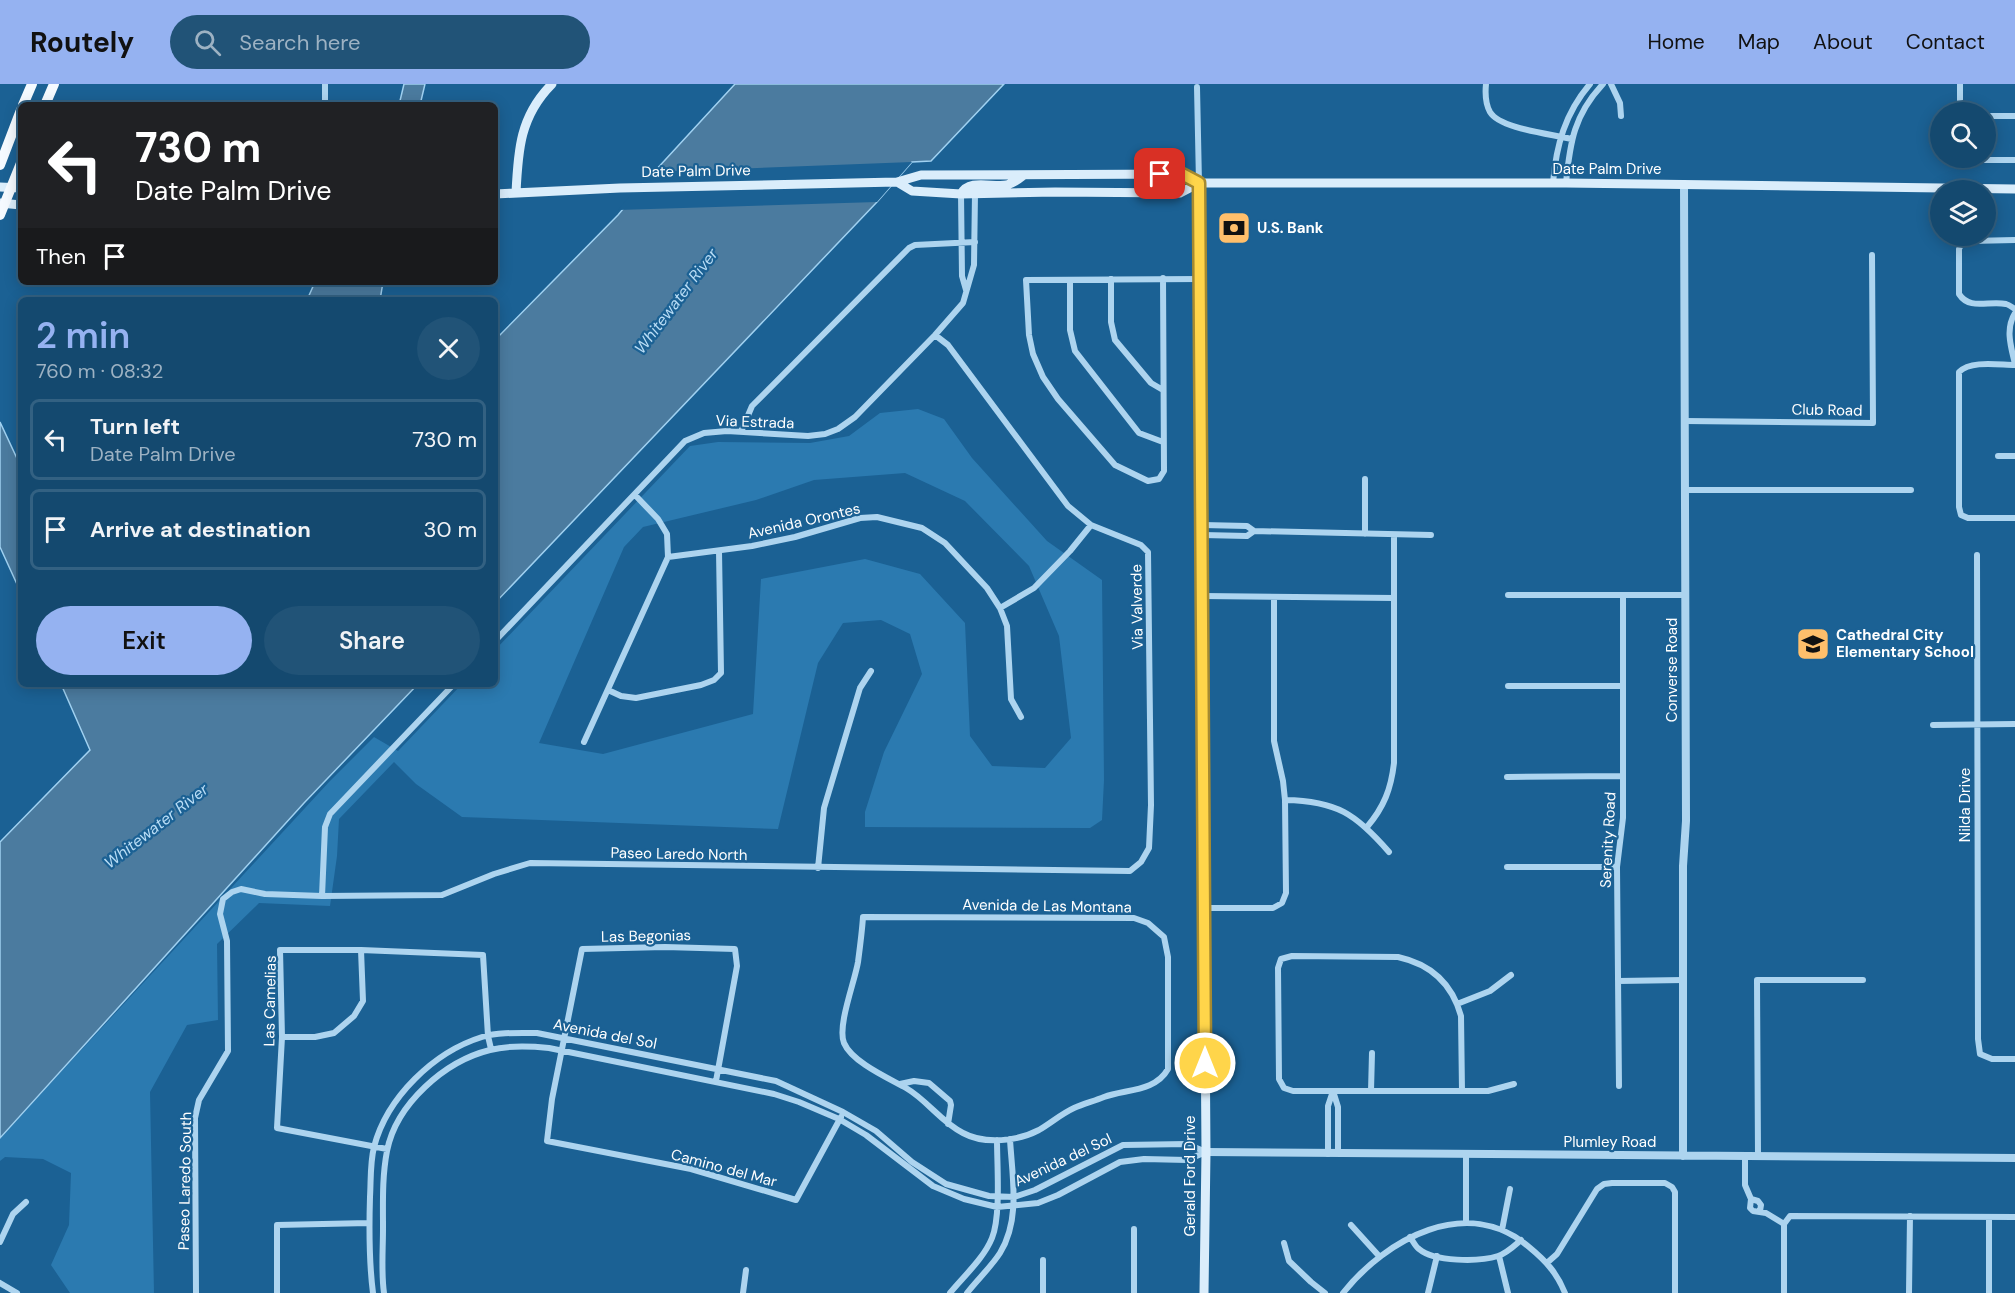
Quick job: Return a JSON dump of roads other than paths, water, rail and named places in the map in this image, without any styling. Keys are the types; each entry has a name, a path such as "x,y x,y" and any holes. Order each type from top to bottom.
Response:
{"main road":[{"path":"24,102 32,84"},
{"path":"46,102 54,84"},
{"path":"516,193 520,142 536,102 552,84"},
{"path":"0,165 18,118"},
{"path":"0,215 2,203 18,170"},
{"name":"Date Palm Drive","path":"498,194 620,188 897,182 921,175 1182,174 1199,183"},
{"path":"961,194 970,186 1006,185 1024,175"},
{"name":"Date Palm Drive","path":"897,182 912,191 961,194 1180,193 1199,183 1566,183 2015,189"},
{"name":"Gerald Ford Drive","path":"1199,183 1206,1152 1204,1293"},
{"path":"2,203 18,204"}],"street":[{"path":"325,84 325,102"},
{"path":"1486,84 1485,101 1491,115 1506,124 1571,139"},
{"path":"1553,183 1560,136 1570,112 1590,84"},
{"path":"1566,183 1571,139 1582,112 1604,84"},
{"path":"1611,84 1620,103 1620,116"},
{"path":"1960,84 1960,102"},
{"name":"Gerald Ford Drive","path":"1197,87 1199,183"},
{"path":"1996,116 2015,116"},
{"path":"1996,159 2015,160"},
{"name":"Converse Road","path":"1683,1156 1683,866 1686,821 1684,184"},
{"name":"Via Estrada","path":"498,638 685,441 704,432 808,436 825,434 838,429 855,417 963,303 974,265 975,193"},
{"path":"961,194 962,276 966,291"},
{"path":"2015,240 1970,241 1962,243 1959,249 1959,294 1963,301 1970,304 2006,304 2015,311 2009,331 2015,364 1974,365 1959,372 1959,507 1961,515 1968,518 2015,518"},
{"path":"741,432 752,406 909,248 915,245 975,242"},
{"name":"Club Road","path":"1685,421 1873,423 1872,255"},
{"path":"1163,278 1164,471 1159,479 1148,481 1115,465 1058,399 1043,377 1033,354 1029,335 1026,280 1163,278 1201,279"},
{"path":"1111,279 1111,322 1115,340 1151,382 1163,390"},
{"path":"1070,280 1070,330 1075,351 1139,433 1163,442"},
{"name":"Via Valverde","path":"935,335 948,345 1068,506 1091,525 1141,545 1148,552 1151,805 1149,848 1141,862"},
{"path":"1998,456 2015,456"},
{"path":"1365,479 1365,534"},
{"path":"1685,490 1911,490"},
{"path":"584,742 668,557 667,534 658,519 635,495"},
{"name":"Avenida Orontes","path":"668,557 719,551 795,537 860,518 877,516 922,528 945,543 987,588 1000,608"},
{"path":"1021,717 1011,699 1007,626 1000,608 1035,588 1091,525"},
{"path":"1240,526 1240,536"},
{"path":"1203,530 1247,526 1254,531 1431,535"},
{"path":"1203,530 1240,536 1248,536 1254,531"},
{"path":"1367,827 1387,799 1394,763 1394,535"},
{"path":"608,690 621,696 636,698 701,685 714,680 721,673 719,551"},
{"name":"Nilda Drive","path":"1977,555 1978,1039 1980,1054 1992,1059 2015,1059"},
{"path":"1508,595 1685,595"},
{"name":"Serenity Road","path":"1619,1086 1617,867 1623,834 1623,595"},
{"path":"1203,596 1394,598"},
{"path":"1204,908 1273,908 1282,903 1286,893 1285,800 1274,741 1274,597"},
{"path":"818,868 824,808 860,688 871,671"},
{"path":"1508,686 1623,686"},
{"path":"322,896 325,827 330,814 451,687"},
{"path":"1933,725 2015,724"},
{"path":"1507,777 1623,776"},
{"path":"1285,800 1326,804 1346,813 1367,827 1389,852"},
{"name":"Paseo Laredo North","path":"222,899 241,889 265,894 322,896 442,895 494,874 530,863 1130,871 1141,862"},
{"path":"1507,867 1617,867"},
{"name":"Paseo Laredo South","path":"196,1293 195,1118 199,1100 228,1051 227,941 220,914 222,899"},
{"name":"Avenida de Las Montana","path":"863,917 1134,918 1148,923 1164,937 1168,957 1168,1070 1163,1079 1148,1086 1108,1095 1073,1108 1037,1131 998,1140 984,1140 965,1134 948,1124 899,1084 853,1056 843,1042 843,1026 858,964 863,917"},
{"name":"Las Begonias","path":"547,1141 552,1099 582,949 665,947 735,949 737,966 716,1081"},
{"name":"Las Camelias","path":"387,1149 277,1128 282,1037 280,950 362,950 483,955 488,1036 491,1049"},
{"path":"282,1037 315,1037 334,1033 354,1016 363,1001 362,950"},
{"path":"1462,1091 1462,1029 1458,1004 1438,975 1413,960 1398,957 1292,956 1281,959 1278,968 1279,1079 1284,1088 1293,1091 1333,1091 1371,1091 1462,1091 1488,1091 1514,1084"},
{"path":"1458,1004 1490,991 1512,975"},
{"path":"1618,981 1683,980"},
{"path":"1758,1156 1757,980 1863,980"},
{"name":"Avenida del Sol","path":"373,1293 369,1223 371,1170 375,1146 391,1109 404,1089 422,1072 453,1050 488,1036 514,1032 537,1032 776,1081 843,1112 876,1131 912,1162 946,1184 997,1197 1014,1197 1035,1190 1124,1145 1187,1143 1206,1152"},
{"name":"Avenida del Sol","path":"384,1293 383,1193 387,1149 404,1113 430,1082 442,1072 470,1056 491,1049 517,1046 563,1050 774,1094 839,1119 866,1135 933,1186 997,1207 1038,1203 1120,1162 1144,1159 1187,1160 1206,1152"},
{"path":"1371,1091 1372,1053"},
{"path":"899,1084 929,1083 950,1101 948,1124"},
{"path":"1333,1091 1338,1107 1338,1153"},
{"path":"1328,1154 1328,1106 1333,1091"},
{"name":"Camino del Mar","path":"547,1141 691,1169 796,1200 843,1112"},
{"name":"Avenida del Sol","path":"967,1293 1000,1253 1010,1230 1014,1197 1010,1139"},
{"name":"Avenida del Sol","path":"950,1293 992,1239 996,1225 998,1140"},
{"name":"Plumley Road","path":"1206,1152 2015,1158"},
{"path":"1466,1154 1466,1223"},
{"path":"1745,1156 1745,1185 1751,1199 1750,1208 1784,1224"},
{"path":"1548,1262 1557,1254 1597,1189 1604,1184 1665,1183 1675,1192 1675,1293"},
{"path":"1502,1230 1510,1189"},
{"path":"0,1242 13,1214 26,1202"},
{"path":"1784,1293 1784,1224 1790,1216 2015,1217"},
{"path":"1909,1293 1910,1216"},
{"path":"1989,1217 1989,1293"},
{"path":"277,1293 277,1225 369,1223"},
{"path":"1342,1293 1379,1256 1410,1237 1449,1224 1466,1223 1502,1230 1521,1240 1548,1262 1565,1293"},
{"path":"1351,1225 1379,1256"},
{"path":"1134,1229 1134,1293"},
{"path":"1410,1237 1418,1249 1437,1256 1469,1260 1498,1256 1521,1240"},
{"path":"1284,1243 1289,1261 1325,1293"},
{"path":"1428,1293 1437,1256"},
{"path":"1498,1256 1508,1293"},
{"path":"1043,1260 1043,1293"},
{"path":"743,1293 746,1270"},
{"path":"0,1282 17,1293"}],"water":[{"path":"404,84 425,84 421,102 400,102"},
{"name":"Whitewater River","path":"735,84 1004,84 931,161 912,162 877,202 498,600 498,337 618,215"},
{"path":"314,285 382,285 380,297 308,297"},
{"path":"0,422 18,461 18,586 0,547"},
{"name":"Whitewater River","path":"62,687 415,687 304,803 0,1138 0,842 90,750"}],"place":[{"name":"U.S. Bank","path":"1234,228"},
{"name":"Cathedral City Elementary School","path":"1813,644"}]}
